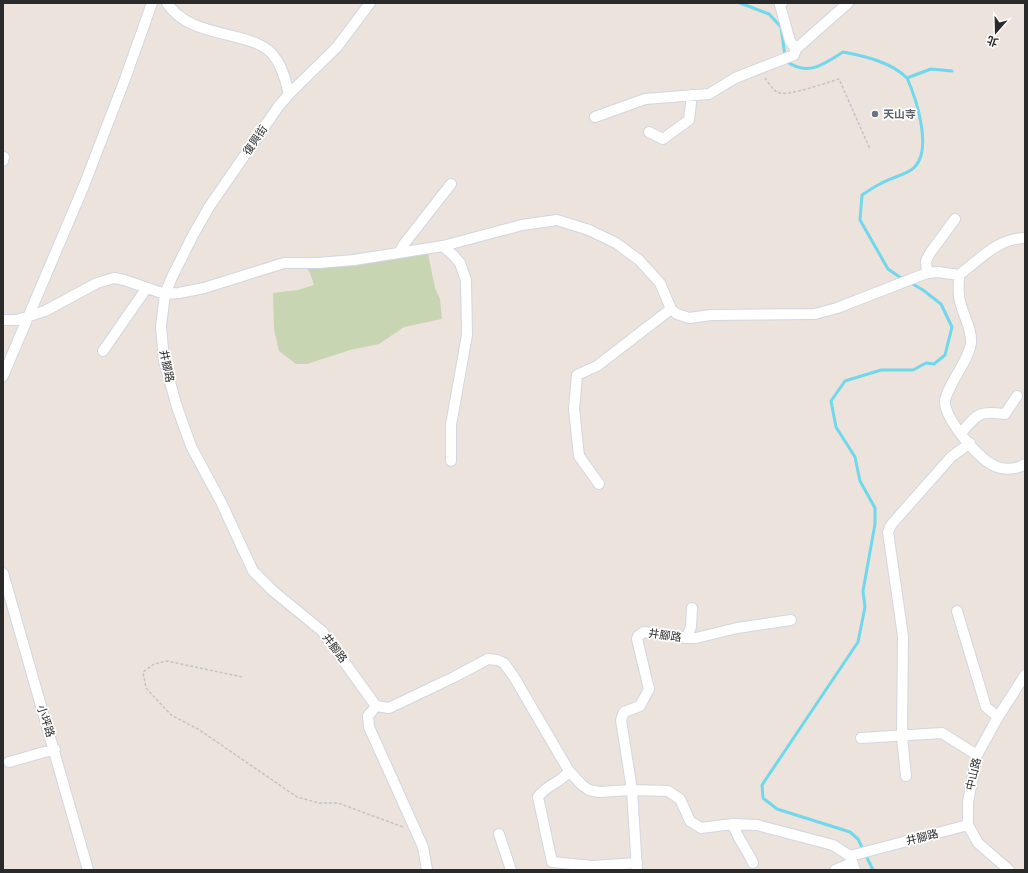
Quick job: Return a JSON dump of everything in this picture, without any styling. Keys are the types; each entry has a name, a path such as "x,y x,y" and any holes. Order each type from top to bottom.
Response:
{"street":[{"path":"3,376 125,80 152,3"},
{"path":"167,3 173,12 190,24 262,46 276,58 289,94"},
{"name":"復興街","path":"165,294 183,253 209,207 289,94 337,47 370,3"},
{"path":"595,116 644,99 709,94 735,78 795,52 848,3"},
{"path":"780,4 790,41 795,52"},
{"path":"649,132 663,139 689,120 692,95"},
{"path":"400,252 404,244 451,184"},
{"path":"927,273 926,261 930,253 955,219"},
{"path":"3,320 17,320 28,315 45,311 97,283 114,278 165,294 204,288 284,263 318,263 354,260 443,246 516,226 557,220 589,230 616,243 639,260 660,282 671,309 678,314 690,318 711,316 815,314 838,308 885,288 927,273 938,272 959,275 1001,243 1016,238 1025,238"},
{"path":"443,246 460,264 466,280 468,335 450,425 450,461"},
{"path":"959,275 959,297 970,328 971,344 960,371 947,393 945,402 948,414 961,433 984,460 995,466 1009,468 1025,464"},
{"path":"103,351 146,288"},
{"name":"井腳路","path":"165,294 161,326 164,361 177,407 191,446 221,502 253,571 273,590 322,631 376,706"},
{"path":"599,484 579,456 574,409 576,375 597,366 671,309"},
{"path":"961,433 975,417 986,412 1005,414 1017,396"},
{"path":"906,776 902,737 903,636 888,532 891,525 951,457 970,444"},
{"name":"小坪路","path":"3,573 36,692 55,750 88,870"},
{"path":"686,638 691,627 692,608"},
{"path":"957,611 986,707 998,717"},
{"name":"井腳路","path":"569,771 563,780 544,789 538,797 552,862 592,868 637,866 632,790 621,720 624,712 640,706 649,689 637,639 638,636 644,632 686,638 737,628 791,620"},
{"path":"427,870 423,847 369,726 368,716 376,706 389,708 454,678 488,659 497,660 504,663 514,677 569,771 578,782 588,790 600,792 632,790 668,792 680,799 690,821 701,828 732,824 757,825 833,845 852,863"},
{"name":"中山路","path":"1009,870 978,843 968,825 968,802 977,755 998,717 1025,675"},
{"path":"861,738 902,737 942,733 977,755"},
{"path":"10,762 55,750"},
{"path":"732,824 735,833 745,846 753,863"},
{"name":"井腳路","path":"836,870 852,863 877,848 968,825"},
{"path":"499,834 511,870"}],"path":[{"path":"758,69 778,93 782,94 792,93 839,79 870,149"},
{"path":"242,677 167,661 154,664 143,672 146,688 171,715 198,729 297,798 319,804 338,803 416,832"}],"green space":[{"path":"427,249 435,288 440,299 442,319 404,327 379,344 350,350 307,364 296,364 279,351 274,329 273,293 298,290 314,285 310,273 301,260"}],"waterway":[{"path":"740,3 769,14 781,27 785,56"},
{"path":"786,61 794,66 802,68 816,67 843,52 877,60 901,72 907,78 931,69 952,71"},
{"path":"904,280 888,269 860,220 862,195 884,182 911,170 918,162 922,152 923,139 919,112 907,78"},
{"path":"873,870 858,839 850,832 777,809 763,798 762,785 858,642 865,607 863,591 875,524 875,508 860,481 855,457 836,427 831,401 845,381 881,370 913,370 926,363 934,364 945,355 952,327 941,304 923,290 909,282"}],"place":[{"name":"天山寺","path":"875,114"}]}
